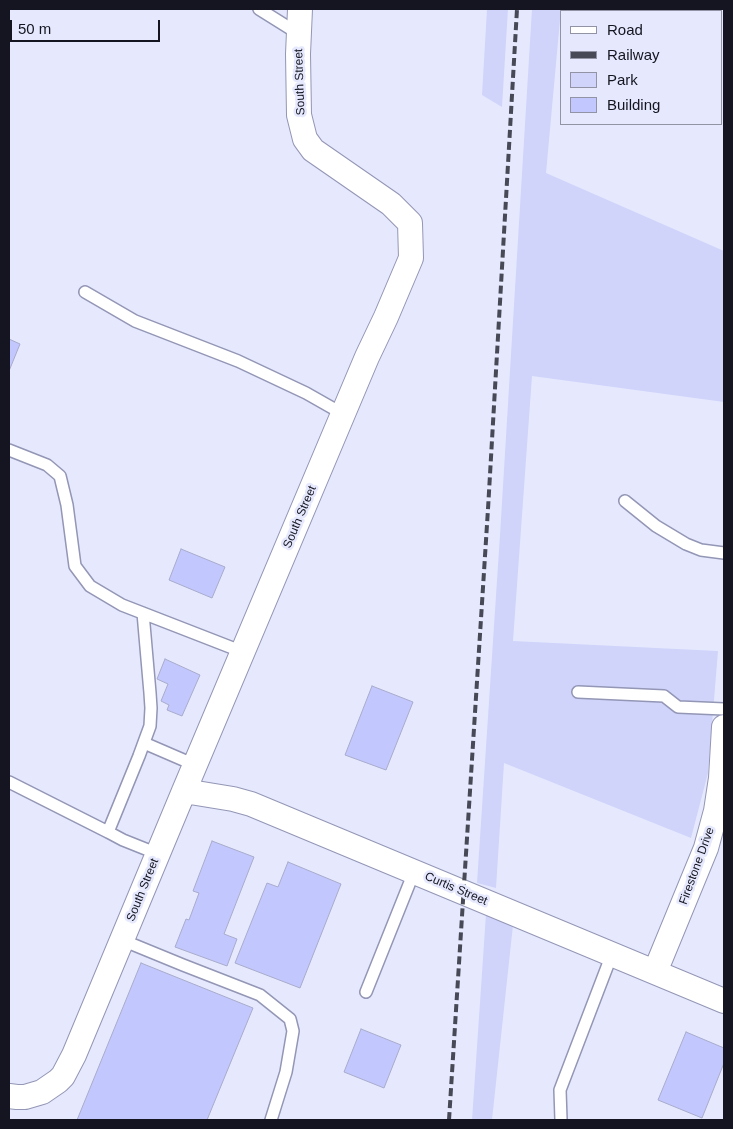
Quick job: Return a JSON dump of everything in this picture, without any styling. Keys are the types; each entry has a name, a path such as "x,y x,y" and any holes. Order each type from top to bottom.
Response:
{"street":[{"name":"South Street","path":"9,1096 25,1097 42,1092 63,1076 74,1055 343,414 411,258 410,223 392,204 313,150 305,139 299,114 298,54 300,9"},
{"name":"Firestone Drive","path":"655,972 706,848 716,811 723,773 724,726"},
{"name":"Curtis Street","path":"184,791 251,804 724,1001"}],"lane":[{"path":"259,9 299,34"},
{"path":"85,292 134,321 238,361 306,393 343,414"},
{"path":"9,450 46,464 60,476 67,505 75,566 90,586 122,605 243,652"},
{"path":"625,501 656,526 686,544 701,550 724,553"},
{"path":"108,832 150,726 151,708 143,613"},
{"path":"578,692 664,696 678,707 724,709"},
{"path":"144,743 195,765"},
{"path":"9,782 123,840 158,854"},
{"path":"366,992 414,872"},
{"path":"122,940 260,995 290,1019 294,1031 286,1072 271,1120"},
{"path":"561,1120 560,1090 612,954"}],"green space":[{"path":"487,9 508,9 502,107 482,95"},
{"path":"532,9 561,9 546,173 724,251 724,402 532,376 513,641 718,651 708,773 691,838 504,763 496,888 477,883"},
{"path":"486,914 513,925 492,1120 472,1120"}],"building":[{"path":"9,339 20,344 9,371"},
{"path":"181,549 225,567 212,598 169,580"},
{"path":"165,659 200,675 182,716 167,710 169,705 161,701 168,684 157,679"},
{"path":"372,686 413,702 386,770 345,755"},
{"path":"212,841 254,857 224,934 237,939 227,966 175,947 186,919 189,920 199,893 193,891"},
{"path":"288,862 341,884 300,988 235,963 267,883 278,887"},
{"path":"141,963 253,1008 207,1120 77,1120"},
{"path":"361,1029 401,1045 384,1088 344,1072"},
{"path":"686,1032 724,1048 724,1063 702,1118 658,1100"}],"railway":[{"path":"449,1120 488,509 517,9"}]}
